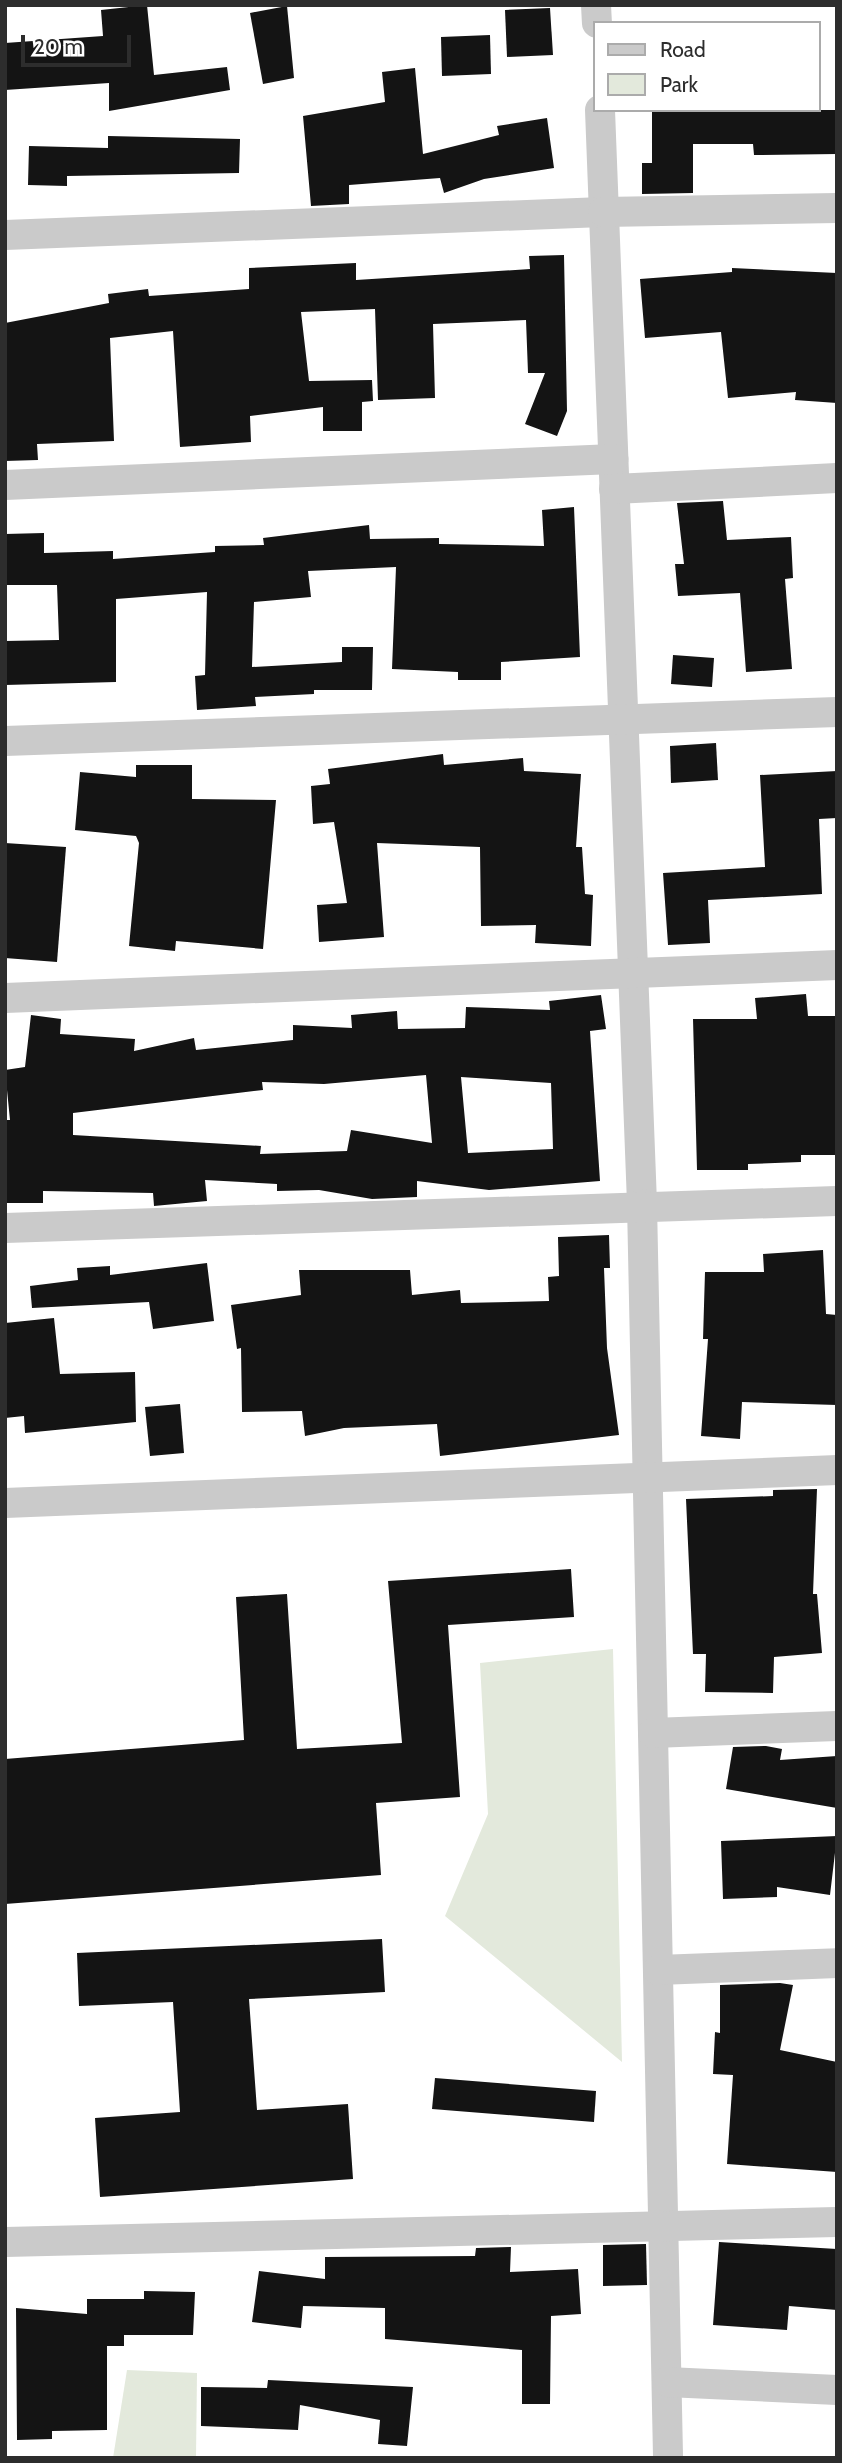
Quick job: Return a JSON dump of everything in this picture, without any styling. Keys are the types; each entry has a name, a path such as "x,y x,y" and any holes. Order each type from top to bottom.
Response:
{"street":[{"path":"600,112 642,1204 668,2458"},
{"path":"5,235 603,212 837,208"},
{"path":"5,485 613,459"},
{"path":"614,489 837,478"},
{"path":"5,741 837,712"},
{"path":"5,998 837,965"},
{"path":"5,1228 642,1204 837,1201"},
{"path":"5,1503 837,1470"},
{"path":"653,1733 837,1726"},
{"path":"658,1970 837,1964"},
{"path":"5,2242 837,2222"},
{"path":"667,2382 837,2390"}],"green space":[{"path":"613,1649 622,2062 445,1916 488,1814 480,1663"},
{"path":"127,2370 197,2373 196,2458 113,2458"}],"building":[{"path":"147,5 154,75 227,67 230,90 109,111 109,83 5,90 5,43 103,36 101,10"},
{"path":"287,6 294,78 263,84 250,13"},
{"path":"550,8 553,55 507,57 505,10"},
{"path":"490,35 491,74 442,76 441,37"},
{"path":"415,68 423,154 499,135 497,126 547,118 554,168 484,179 444,193 440,178 349,185 349,204 311,206 303,116 385,102 382,72"},
{"path":"837,110 837,154 754,155 753,144 693,144 693,193 642,194 642,163 652,163 652,112"},
{"path":"108,136 240,139 239,173 67,176 67,186 28,185 29,146 108,148"},
{"path":"564,255 567,411 557,436 525,424 545,373 528,373 526,320 433,324 435,398 378,400 375,309 301,312 309,381 372,380 373,401 362,402 362,431 323,431 323,407 250,416 251,442 180,447 173,331 110,338 114,441 37,444 38,460 5,461 5,323 109,303 108,294 148,289 149,296 249,289 249,268 356,263 356,280 530,269 529,256"},
{"path":"732,268 837,273 837,403 795,400 796,392 728,398 721,332 645,338 640,279 732,272"},
{"path":"723,501 727,540 791,537 793,578 785,579 792,669 746,672 740,593 678,596 675,564 684,564 677,503"},
{"path":"574,507 580,657 501,662 501,680 458,680 458,672 392,669 396,567 308,571 311,597 254,602 252,667 342,662 342,647 373,647 372,690 314,690 314,694 255,697 256,706 197,710 195,676 205,675 207,592 116,599 116,682 5,685 5,641 59,640 57,585 5,585 5,534 44,533 44,553 113,551 113,559 215,552 215,546 264,545 263,538 369,525 370,539 439,538 439,544 544,546 542,510"},
{"path":"673,655 714,658 712,687 671,684"},
{"path":"716,743 718,780 671,783 670,746"},
{"path":"443,754 444,765 523,758 524,771 581,774 576,847 582,847 585,894 593,895 591,946 535,943 536,925 481,926 480,847 377,843 384,937 319,942 317,905 347,903 334,822 313,824 311,786 330,784 328,769"},
{"path":"136,765 192,765 192,799 276,800 263,949 176,941 175,951 129,946 139,843 136,836 75,830 80,772 136,777"},
{"path":"837,771 837,818 819,819 822,894 708,900 710,943 668,945 663,873 765,867 760,775"},
{"path":"5,843 66,847 57,962 5,958"},
{"path":"806,994 808,1016 837,1016 837,1155 801,1155 801,1162 748,1164 748,1170 697,1170 693,1019 757,1019 755,998"},
{"path":"601,995 606,1029 590,1031 600,1181 489,1190 417,1181 417,1197 372,1199 319,1190 277,1191 277,1184 205,1180 207,1201 154,1206 153,1193 43,1191 43,1203 5,1203 5,1120 10,1120 5,1070 25,1067 31,1015 61,1019 60,1034 135,1039 134,1051 194,1038 196,1050 293,1040 293,1025 352,1028 351,1015 397,1011 398,1029 465,1028 466,1007 550,1010 549,1001","holes":["426,1075 432,1143 351,1130 347,1151 260,1154 261,1146 73,1135 73,1113 263,1090 262,1082 324,1084","461,1077 551,1083 553,1149 468,1153"]},
{"path":"609,1235 610,1268 604,1268 607,1348 619,1435 440,1456 437,1424 344,1428 305,1436 302,1411 242,1412 241,1348 237,1349 231,1305 301,1295 299,1270 410,1270 412,1295 460,1290 461,1303 549,1301 548,1277 559,1276 558,1237"},
{"path":"823,1250 826,1314 837,1315 837,1405 742,1402 740,1439 701,1436 708,1339 703,1339 705,1272 764,1272 763,1254"},
{"path":"207,1263 214,1321 153,1329 149,1302 32,1308 30,1286 78,1280 77,1268 110,1266 110,1275"},
{"path":"54,1318 60,1374 135,1372 136,1422 25,1433 24,1416 5,1418 5,1323"},
{"path":"180,1404 184,1453 150,1456 145,1407"},
{"path":"817,1489 813,1594 817,1594 822,1653 774,1657 773,1693 705,1692 706,1654 693,1654 686,1499 773,1496 773,1490"},
{"path":"571,1569 574,1617 448,1625 460,1797 376,1803 381,1875 5,1904 5,1759 244,1740 236,1597 287,1594 297,1749 402,1743 388,1581"},
{"path":"766,1746 782,1749 780,1760 837,1756 837,1808 726,1789 733,1747"},
{"path":"837,1836 830,1895 777,1887 777,1897 723,1899 721,1841"},
{"path":"382,1939 385,1992 249,1999 257,2110 348,2104 353,2179 100,2197 95,2118 180,2112 173,2002 79,2006 77,1953"},
{"path":"720,1985 793,1985 780,2050 837,2062 837,2172 727,2164 733,2075 713,2074 715,2032 720,2033"},
{"path":"435,2078 596,2091 594,2122 432,2109"},
{"path":"719,2242 837,2249 837,2310 789,2306 787,2330 713,2325"},
{"path":"646,2244 647,2285 603,2286 603,2245"},
{"path":"511,2247 510,2272 578,2269 581,2314 551,2316 550,2404 522,2404 522,2350 385,2339 385,2308 303,2306 301,2328 252,2322 259,2271 325,2279 325,2257 475,2256 476,2248"},
{"path":"144,2291 195,2292 193,2335 124,2335 124,2346 107,2346 107,2430 52,2431 52,2439 17,2440 16,2308 87,2314 87,2299 144,2299"},
{"path":"268,2380 413,2387 407,2446 378,2444 380,2420 300,2405 298,2430 201,2426 201,2387 267,2388"}]}
